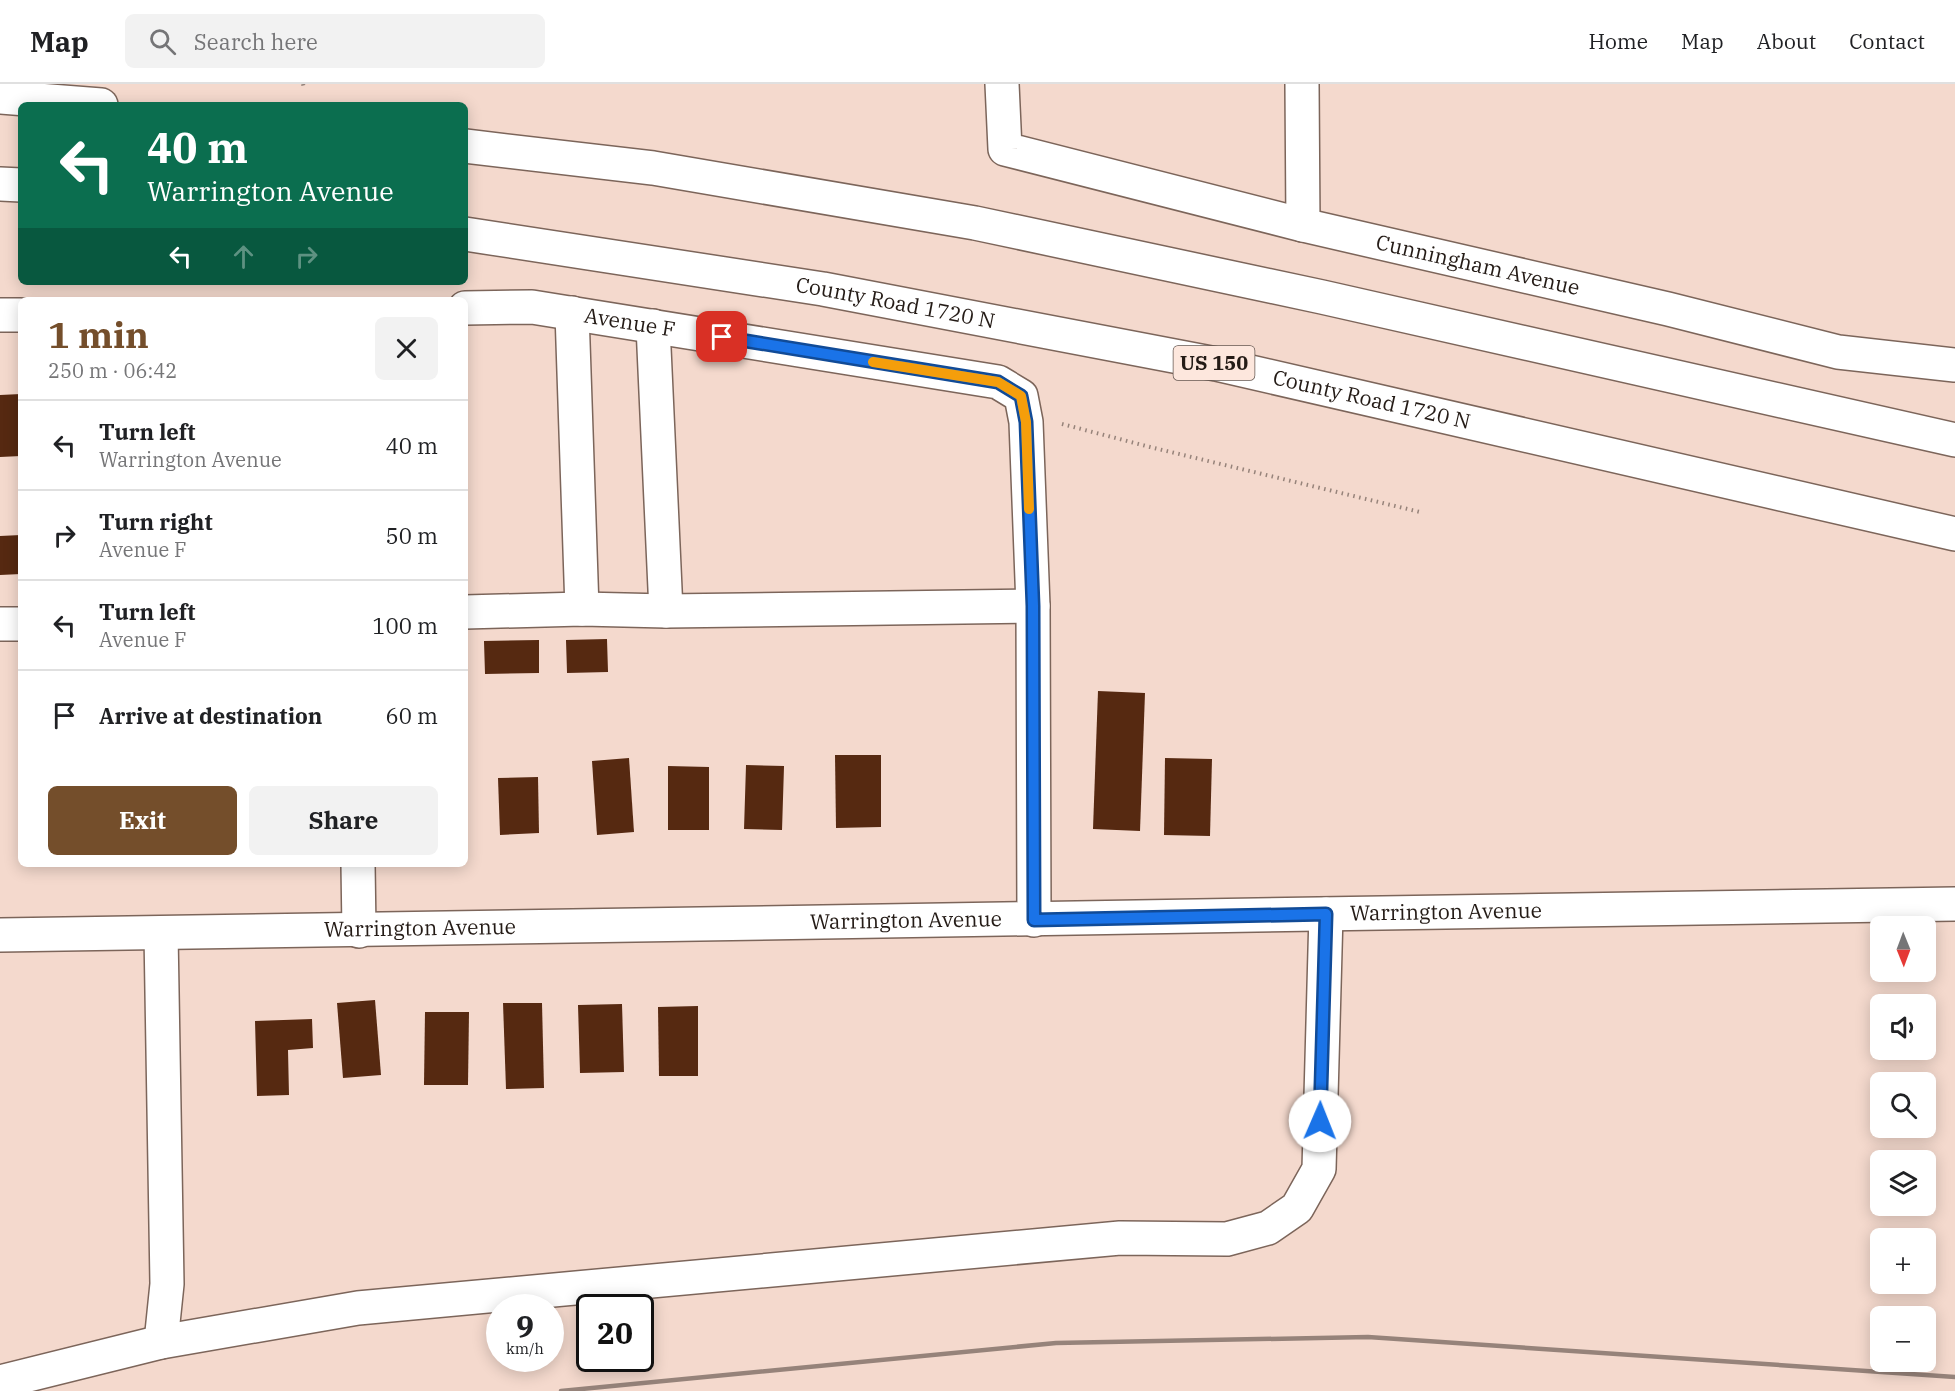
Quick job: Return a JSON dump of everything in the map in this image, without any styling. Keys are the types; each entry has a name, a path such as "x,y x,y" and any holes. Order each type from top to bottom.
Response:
{"street":[{"name":"Cunningham Avenue","path":"1002,84 1005,150 1303,225 1668,309 1838,352 1955,365"},
{"path":"1302,84 1303,225"},
{"path":"0,97 63,102"},
{"path":"468,146 653,168 975,224 1311,294 1955,440"},
{"path":"0,184 18,185"},
{"name":"County Road 1720 N","path":"468,234 824,289 1216,364 1955,534"},
{"name":"Avenue F","path":"468,308 532,307 572,313 998,382 1021,396 1026,422 1033,606 1034,920"},
{"path":"572,313 582,609"},
{"path":"0,315 18,315"},
{"path":"653,326 666,611"},
{"path":"468,612 1033,606"},
{"path":"0,624 18,624"},
{"path":"358,867 359,931"},
{"name":"Warrington Avenue","path":"0,935 1955,904"},
{"path":"0,1382 161,1342 358,1308 1120,1238 1227,1239 1268,1228 1297,1208 1319,1169 1326,914"},
{"path":"161,933 167,1284 161,1342"}],"path":[{"path":"1053,421 1150,447 1420,512"}],"building":[{"path":"18,394 18,456 0,457 0,395"},
{"path":"18,535 18,574 0,575 0,536"},
{"path":"607,639 608,672 567,673 566,640"},
{"path":"539,640 539,673 485,674 484,641"},
{"path":"1098,691 1145,693 1140,831 1093,829"},
{"path":"835,755 881,755 881,827 836,828"},
{"path":"629,758 634,832 597,835 592,761"},
{"path":"1165,758 1212,759 1210,836 1164,835"},
{"path":"746,765 784,766 782,830 744,829"},
{"path":"668,766 709,767 709,830 668,830"},
{"path":"538,777 539,833 500,835 498,778"},
{"path":"375,1000 381,1075 343,1078 337,1003"},
{"path":"503,1003 542,1003 544,1088 506,1089"},
{"path":"622,1004 624,1072 580,1073 578,1005"},
{"path":"698,1006 698,1076 659,1076 658,1007"},
{"path":"425,1012 469,1012 468,1085 424,1085"},
{"path":"312,1019 313,1048 288,1050 289,1095 257,1096 255,1021"}],"railway":[{"path":"561,1391 1056,1343 1368,1337 1955,1377"}],"slow traffic":[{"path":"873,362 998,382 1021,396 1026,422 1029,509"}],"route":[{"path":"722,337 998,382 1021,396 1026,422 1033,606 1034,920 1326,914 1320,1121"}]}
